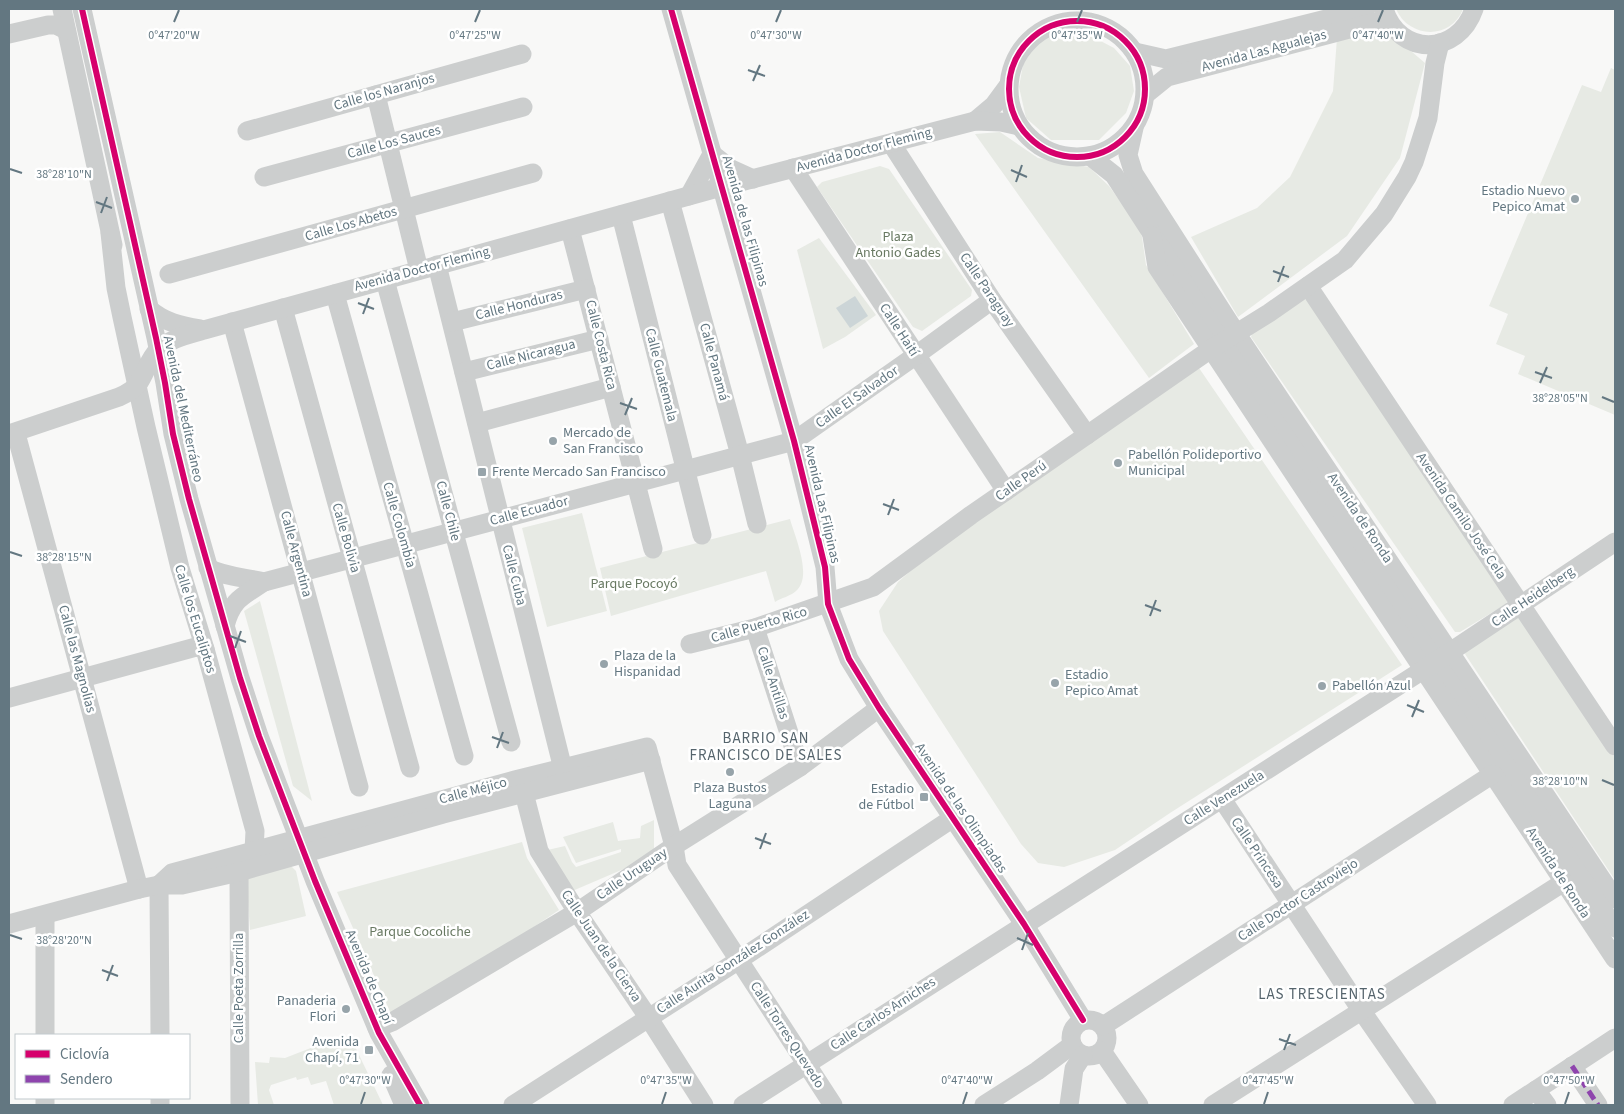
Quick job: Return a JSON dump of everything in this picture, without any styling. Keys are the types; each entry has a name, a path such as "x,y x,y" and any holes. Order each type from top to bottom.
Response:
{"street":[{"name":"Avenida del Mediterráneo","path":"62,9 142,377"},
{"name":"Avenida del Mediterráneo","path":"82,9 149,309 161,343 173,434 208,568 245,694 286,807"},
{"name":"Avenida de las Filipinas","path":"671,9 794,441"},
{"path":"1088,9 1099,24"},
{"name":"Avenida Las Agualejas","path":"1135,52 1166,59 1307,16 1366,9"},
{"path":"1386,14 1396,31 1408,40 1422,44 1440,43 1460,33 1469,22 1474,9"},
{"name":"Avenida Las Agualejas","path":"1146,94 1167,77 1386,14"},
{"path":"1059,16 1099,24 1120,35 1135,52 1144,72 1146,94 1142,112 1134,128 1122,141 1107,150 1090,156 1058,155 1043,148 1019,126 1010,107 1008,86 1012,65 1023,46 1038,31 1059,16"},
{"path":"9,34 56,24 66,30"},
{"name":"Calle Perú","path":"828,604 873,587 1006,491 1223,341 1345,260 1384,214 1407,177 1422,140 1428,118 1435,63 1440,43"},
{"name":"Calle los Naranjos","path":"247,130 522,54"},
{"name":"Avenida Doctor Fleming","path":"976,121 994,105 1008,86"},
{"name":"Calle Cuba","path":"376,95 404,209 452,322 565,775"},
{"name":"Calle Los Sauces","path":"264,177 524,107"},
{"name":"Avenida Doctor Fleming","path":"161,343 753,178 976,121 1001,122 1019,126"},
{"name":"Avenida de Ronda","path":"1134,128 1128,155 1134,174 1223,341 1436,661 1615,899"},
{"name":"Calle Paraguay","path":"892,143 992,300 1087,435"},
{"path":"689,196 712,154 731,169 753,178"},
{"name":"Avenida de Ronda","path":"1090,156 1114,175 1152,232 1157,267 1223,341 1615,928"},
{"name":"Calle Haití","path":"793,168 1006,491"},
{"name":"Calle Los Abetos","path":"170,274 533,173"},
{"name":"Calle Panamá","path":"670,201 740,455 757,524"},
{"name":"Calle Guatemala","path":"621,215 702,535"},
{"name":"Calle Costa Rica","path":"570,228 653,549"},
{"name":"Avenida del Mediterráneo","path":"110,233 116,288 142,377 173,434"},
{"name":"Calle Chile","path":"385,280 510,742"},
{"name":"Avenida del Mediterráneo","path":"122,281 137,324 143,331 161,343"},
{"name":"Avenida Camilo José Cela","path":"1308,286 1615,746"},
{"name":"Calle Honduras","path":"452,322 586,288"},
{"name":"Calle Colombia","path":"335,294 464,756"},
{"name":"Calle El Salvador","path":"794,441 916,356 992,300"},
{"name":"Calle Bolivia","path":"282,308 410,768"},
{"path":"149,309 165,320 204,330"},
{"name":"Calle Argentina","path":"232,322 359,787"},
{"name":"Calle Nicaragua","path":"464,372 599,339"},
{"path":"9,434 119,397 128,392 142,377 161,343"},
{"name":"Calle los Eucaliptos","path":"142,377 146,427 180,568 205,649 255,831 254,851"},
{"path":"477,424 611,387"},
{"name":"Calle las Magnolias","path":"9,434 18,441 139,889"},
{"name":"Calle Ecuador","path":"226,626 229,611 239,599 264,582 794,441"},
{"name":"Avenida Las Filipinas","path":"794,441 825,567 828,604"},
{"name":"Calle Heidelberg","path":"1436,661 1615,542"},
{"name":"Calle Ecuador","path":"208,568 231,577 264,582"},
{"name":"Calle Puerto Rico","path":"690,644 755,628 828,604"},
{"name":"Avenida de las Olimpiadas","path":"828,604 849,659 879,708 1024,924 1083,1020"},
{"name":"Calle Antillas","path":"755,628 800,767"},
{"path":"9,698 196,647 205,649"},
{"name":"Avenida de Ronda","path":"1436,661 1493,774 1615,959"},
{"name":"Calle Venezuela","path":"1024,924 1436,661"},
{"name":"Calle Uruguay","path":"378,1030 577,912 674,846 800,767 879,708"},
{"name":"Calle Méjico","path":"302,846 443,814 520,786 649,753"},
{"name":"Calle Torres Quevedo","path":"649,753 674,846 677,865 834,1105"},
{"name":"Calle Doctor Castroviejo","path":"1103,1026 1493,774"},
{"name":"Calle Juan de la Cierva","path":"520,786 539,851 704,1105"},
{"name":"Calle Princesa","path":"1222,799 1361,1010 1427,1105"},
{"name":"Avenida de Chapí","path":"286,807 378,1030 420,1105"},
{"name":"Calle Aurita González González","path":"513,1105 953,818"},
{"path":"159,885 172,874 254,851 302,846"},
{"path":"9,921 45,915 139,889 159,885 182,885 239,872 302,846"},
{"name":"Calle Poeta Zorrilla","path":"239,872 240,1105"},
{"path":"1213,1105 1564,882"},
{"path":"159,885 160,1034"},
{"path":"45,915 45,1034"},
{"name":"Calle Carlos Arniches","path":"743,1105 1024,924"},
{"path":"984,1105 1037,1071 1077,1050 1092,1056 1102,1051 1107,1041 1107,1036 1103,1026 1094,1020 1083,1020 1071,1033 1077,1050 1069,1105"},
{"name":"Avenida de Chapí","path":"378,1030 383,1053 404,1105"},
{"path":"1513,1105 1541,1098 1572,1066 1615,1038"},
{"path":"1102,1051 1139,1105"},
{"path":"1572,1066 1598,1105"}],"green space":[{"path":"1396,9 1463,9 1457,19 1449,26 1440,31 1430,32 1410,26 1402,19"},
{"path":"1384,28 1425,63 1400,158 1347,236 1238,317 1191,237 1257,208 1290,177 1333,91 1337,38"},
{"path":"1061,34 1093,37 1114,48 1130,66 1134,91 1126,113 1099,140 1051,140 1026,118 1019,87 1024,59 1039,38"},
{"name":"Estadio Nuevo Pepico Amat","path":"1611,68 1615,70 1615,415 1518,374 1525,356 1496,344 1508,314 1489,306 1582,85 1601,92"},
{"path":"1000,132 1038,158 1089,167 1109,186 1141,230 1146,265 1194,344 1149,378 975,134"},
{"name":"Plaza Antonio Gades","path":"880,166 889,169 972,290 971,296 922,331 913,327 817,187 822,182"},
{"path":"819,238 876,315 845,337 823,349 797,250"},
{"path":"1303,299 1308,300 1508,599 1506,604 1460,632 1455,632 1251,337 1252,333"},
{"path":"1199,368 1402,665 1115,850 1064,867 1038,863 1021,844 883,631 879,611 898,582 943,542"},
{"path":"582,513 607,611 547,627 522,528"},
{"name":"Parque Pocoyó","path":"790,519 799,546 803,567 801,585 791,594 775,602 766,571 611,616 600,568"},
{"path":"260,601 312,801 293,786 244,611"},
{"path":"1518,617 1522,617 1615,758 1615,880 1465,654 1467,648"},
{"path":"654,820 654,856 570,892 543,851 565,846 576,867 621,852 621,849 576,863 563,837 613,822 618,841 640,838 641,826"},
{"name":"Parque Cocoliche","path":"522,842 527,858 559,910 501,949 392,1016 337,892"},
{"path":"291,866 296,871 306,916 250,930 246,875"},
{"path":"350,1036 383,1105 334,1105 326,1081 311,1085 308,1077 297,1080 296,1077 271,1085 269,1090 274,1105 258,1105 255,1062 269,1063 270,1057 285,1058 339,1037 340,1040"}],"shaded area":[{"path":"855,296 868,316 850,328 836,308"}],"marked path":[{"path":"1572,1066 1598,1105"}],"cycle path":[{"path":"82,9 156,338 173,434 189,499 240,678 259,736 315,881 379,1033 420,1105"},
{"path":"671,9 794,441 825,567 828,604 849,659 879,708 1024,924 1083,1020"},
{"path":"1077,21 1103,26 1115,32 1125,41 1134,51 1140,63 1145,89 1140,115 1134,127 1125,137 1115,146 1103,152 1077,157 1051,152 1039,146 1029,137 1020,127 1014,115 1009,89 1014,63 1020,51 1029,41 1039,32 1051,26 1077,21"}],"place":[{"name":"Estadio Nuevo Pepico Amat","path":"1575,199"},
{"name":"Mercado de San Francisco","path":"553,441"},
{"name":"Pabellón Polideportivo Municipal","path":"1118,463"},
{"name":"Frente Mercado San Francisco","path":"482,472"},
{"name":"Plaza de la Hispanidad","path":"604,664"},
{"name":"Estadio Pepico Amat","path":"1055,683"},
{"name":"Pabellón Azul","path":"1322,686"},
{"name":"Plaza Bustos Laguna","path":"730,772"},
{"name":"Estadio de Fútbol","path":"924,797"},
{"name":"Panaderia Flori","path":"346,1009"},
{"name":"Avenida Chapí, 71","path":"369,1050"}],"district":[{"name":"BARRIO SAN FRANCISCO DE SALES","path":"766,746"},
{"name":"LAS TRESCIENTAS","path":"1322,994"}]}
